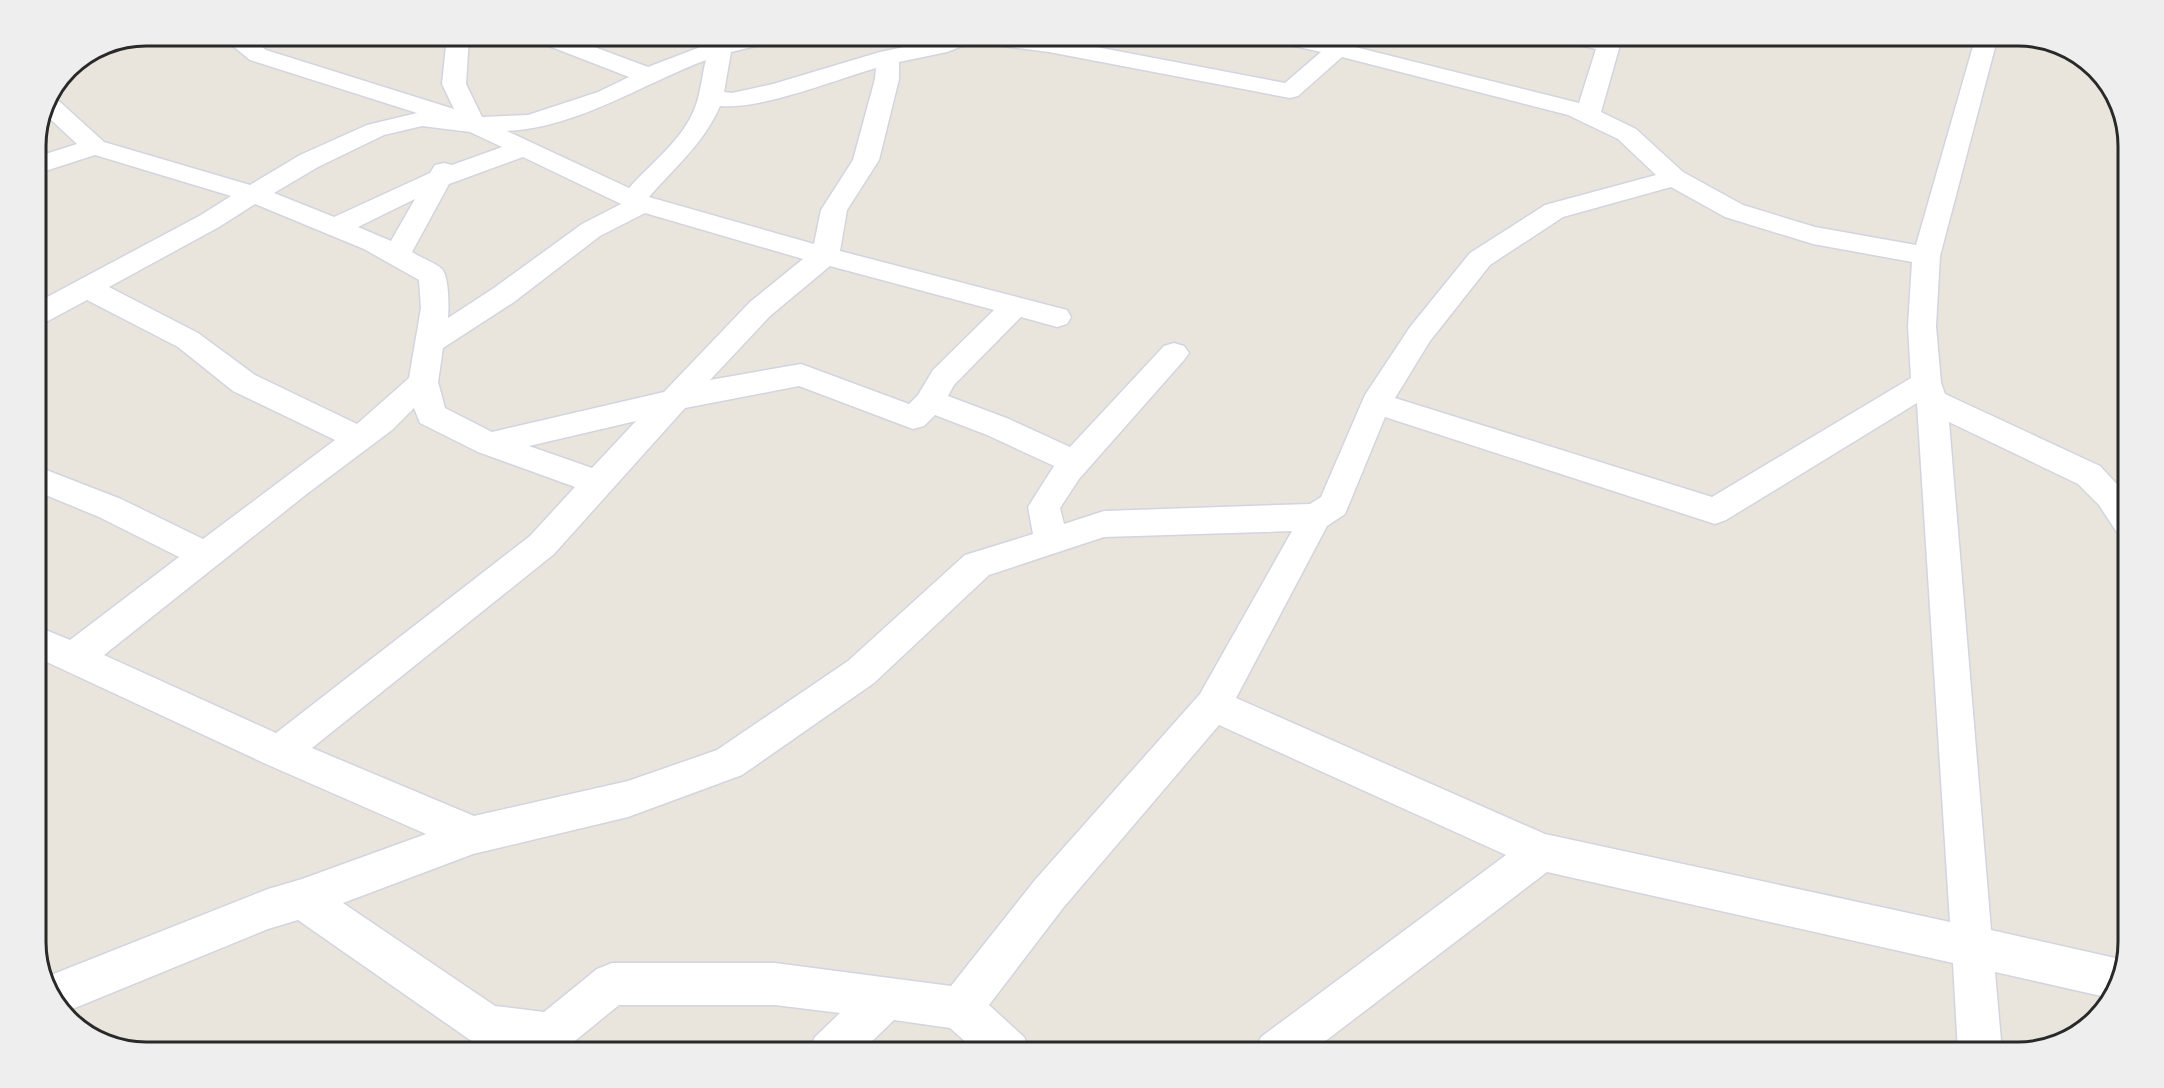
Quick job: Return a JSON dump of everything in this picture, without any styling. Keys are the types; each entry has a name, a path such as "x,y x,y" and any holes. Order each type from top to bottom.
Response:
{"street":[{"path":"246,46 258,55 474,124 638,201 825,256 1057,317"},
{"path":"457,46 454,84 474,124"},
{"path":"570,46 649,76"},
{"path":"47,309 210,221 309,161 376,129 422,119 474,124 531,122 606,97 714,46"},
{"path":"429,343 504,296 591,230 638,201 686,144 708,106 722,46"},
{"path":"709,98 732,100 800,84 888,57 941,46"},
{"path":"1054,46 1290,91 1338,50"},
{"path":"1321,46 1577,110 1627,134 1674,178 1734,211 1813,235 1926,256"},
{"path":"1588,115 1612,46"},
{"path":"1979,1042 1922,326 1926,256 1984,46"},
{"path":"279,752 542,545 672,401 760,309 825,256 834,210 866,160 887,80 888,57"},
{"path":"54,109 95,147 253,194 374,243 432,276 435,308 423,382 431,415 489,444 598,483"},
{"path":"396,256 439,179 474,124"},
{"path":"47,162 95,147"},
{"path":"335,227 439,179 524,148"},
{"path":"960,1008 1049,894 1213,705 1316,517 1334,505 1376,403 1420,334 1480,259 1554,211 1674,178"},
{"path":"87,288 188,340 244,383 359,438"},
{"path":"489,444 685,396 801,375 913,418 929,403 944,378 1015,306"},
{"path":"1051,541 1044,507 1074,462 1174,353"},
{"path":"74,658 205,555 381,422 423,382"},
{"path":"1376,403 1715,511 1929,392"},
{"path":"1929,392 2089,475 2117,507"},
{"path":"929,403 998,428 1074,462"},
{"path":"47,482 110,508 205,555"},
{"path":"61,993 268,909 302,899 473,835 628,799 729,763 861,672 977,565 1104,524 1316,517"},
{"path":"47,646 279,752 473,835"},
{"path":"1213,705 1542,852 2110,977"},
{"path":"1289,1042 1542,852"},
{"path":"302,899 488,1027 550,1034 612,984 775,984 960,1008 998,1042"},
{"path":"841,1042 887,998"}]}
